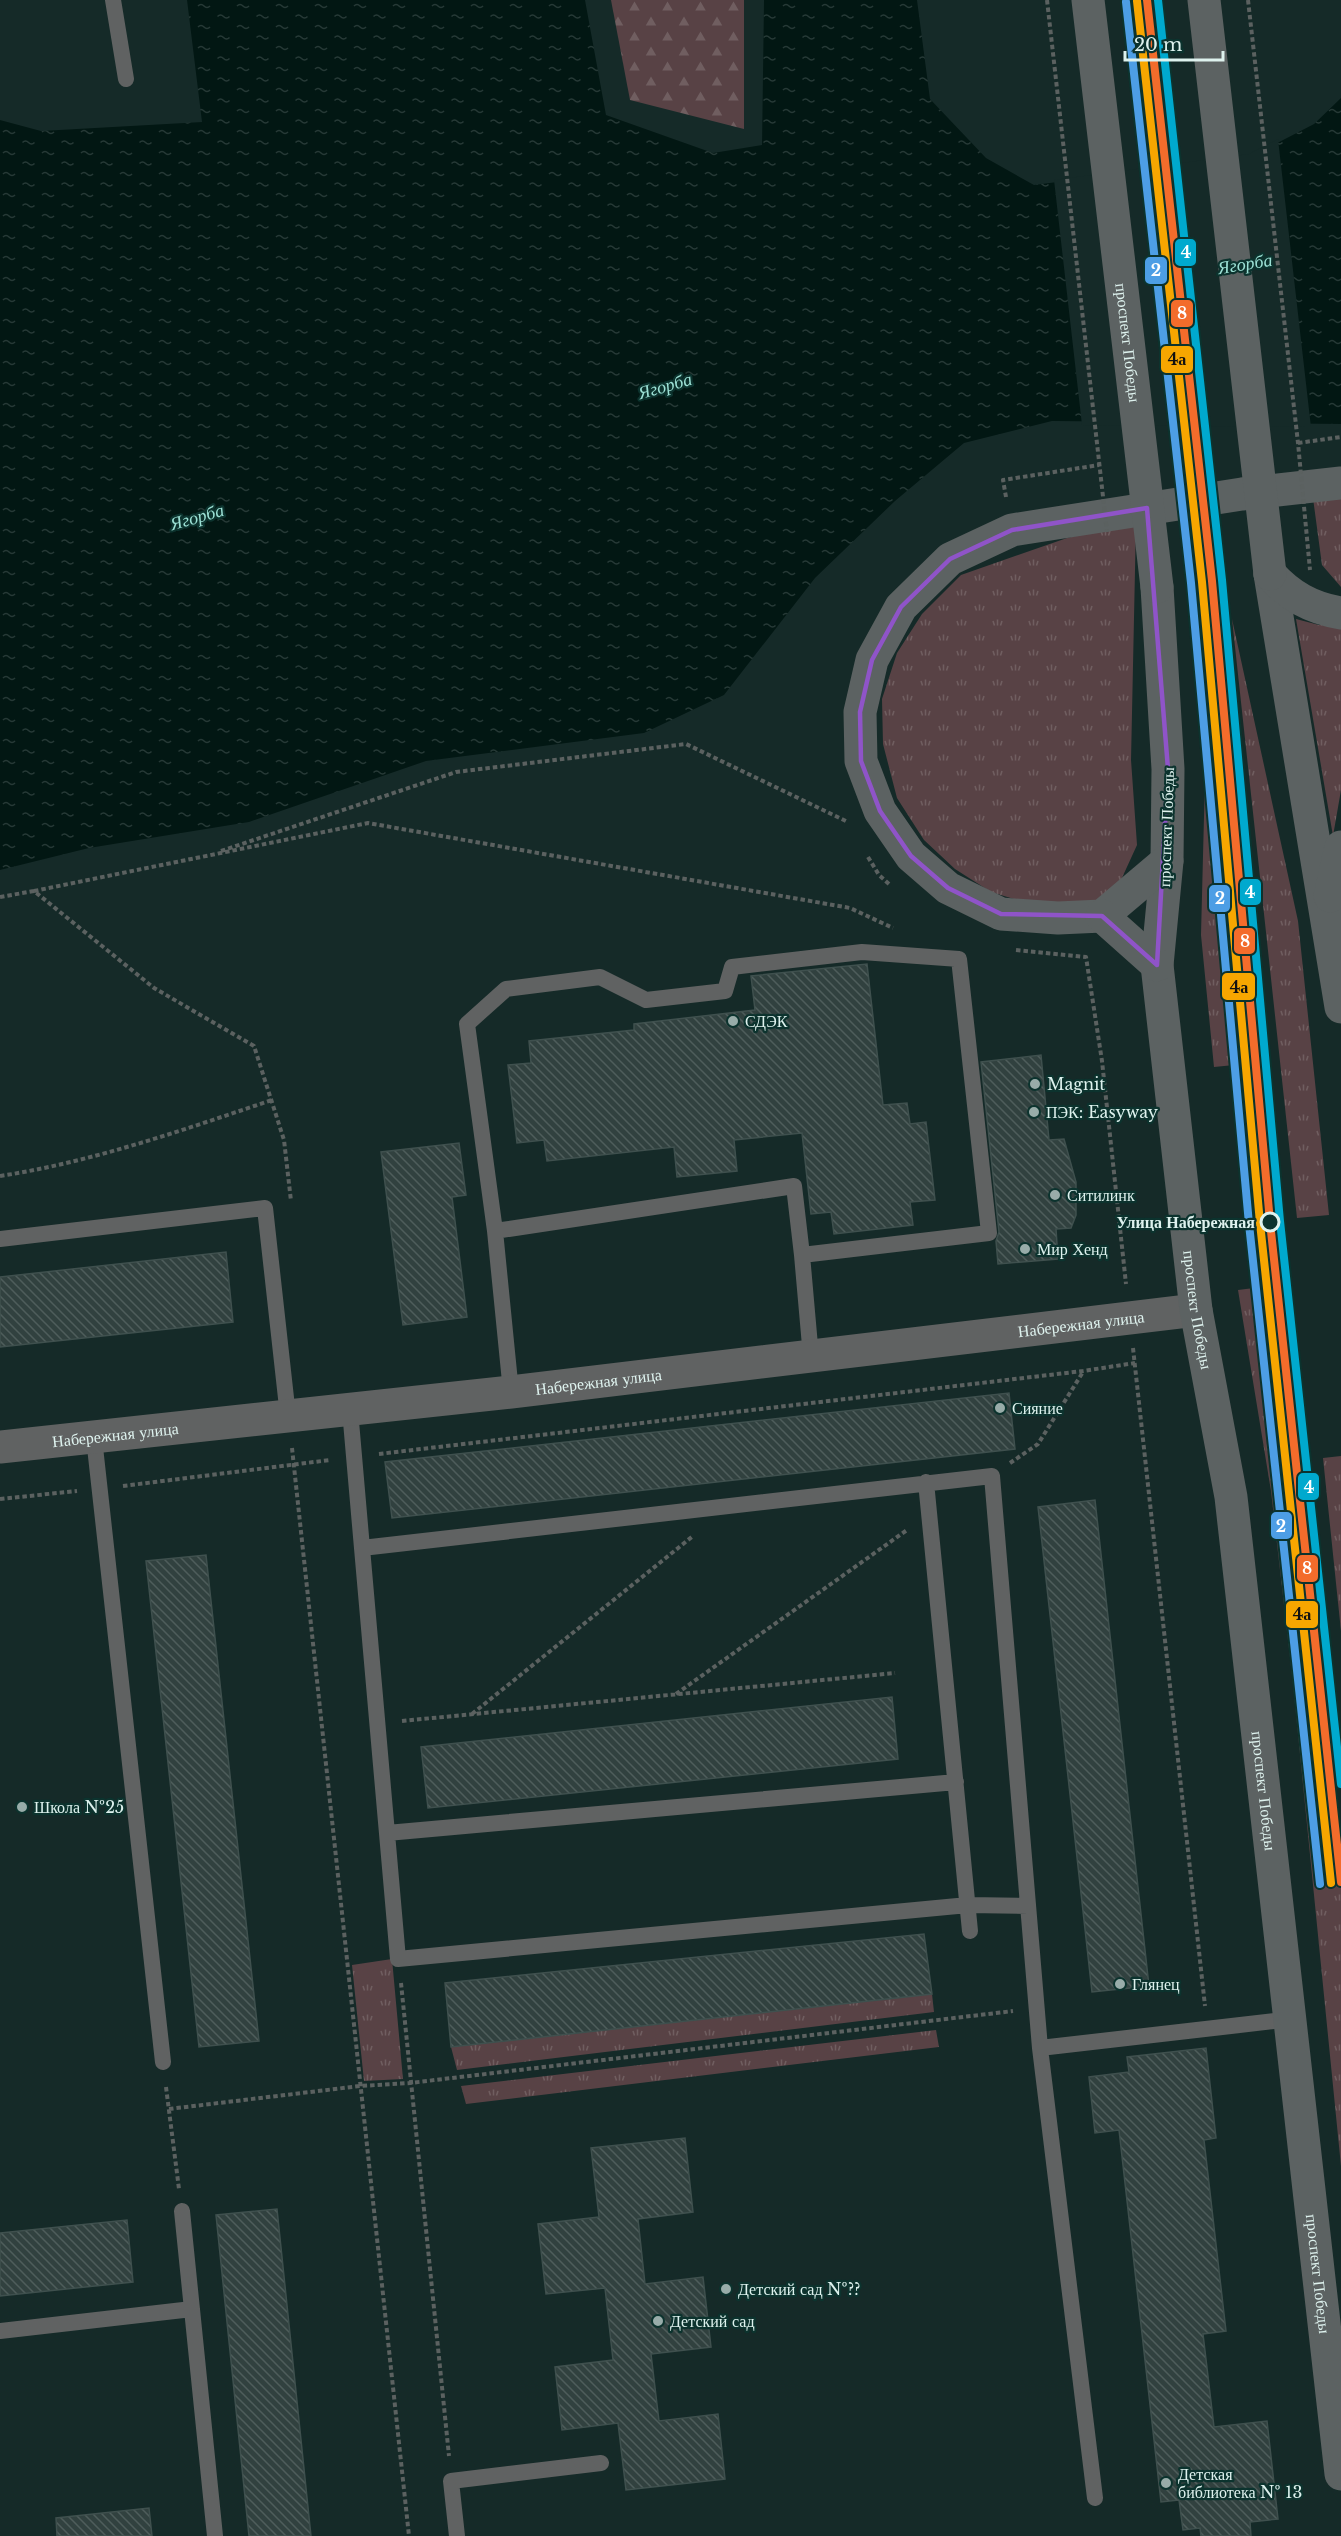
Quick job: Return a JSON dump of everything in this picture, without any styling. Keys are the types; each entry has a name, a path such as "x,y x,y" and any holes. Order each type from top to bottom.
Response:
{"main road":[{"name":"проспект Победы","path":"1088,0 1156,587 1168,769 1167,861 1157,965 1196,1310 1231,1497 1292,2019 1341,2474"},
{"path":"1204,0 1270,574 1341,1007"},
{"path":"1167,861 1102,916 1058,918 1001,914 948,888 910,856 880,811 861,761 860,712 872,660 901,607 950,560 1012,530 1242,494 1341,483"},
{"path":"1270,574 1283,589 1300,601 1341,613"},
{"path":"1326,913 1341,847"},
{"path":"1102,916 1157,965"}],"street":[{"name":"Набережная улица","path":"0,1447 511,1392 1196,1310"}],"lane":[{"path":"113,0 126,79"},
{"path":"511,1392 495,1231 467,1024 506,989 600,976 646,1000 725,991 732,967 862,952 959,959 989,1233 802,1254"},
{"path":"495,1231 794,1186 811,1357"},
{"path":"0,1239 266,1208 288,1416"},
{"path":"350,1410 398,1959 968,1905 1028,1906"},
{"path":"94,1438 163,2062"},
{"path":"362,1548 992,1476 1040,2048 1095,2498"},
{"path":"926,1482 970,1931"},
{"path":"387,1833 956,1782"},
{"path":"1040,2048 1292,2019"},
{"path":"182,2211 215,2536"},
{"path":"0,2331 192,2310"},
{"path":"457,2536 451,2481 601,2463"}],"path":[{"path":"1047,0 1107,532"},
{"path":"1248,0 1298,443 1310,570"},
{"path":"1298,443 1341,437"},
{"path":"1295,462 1306,461"},
{"path":"1006,501 1003,480 1100,465"},
{"path":"1098,489 1110,487"},
{"path":"206,856 456,772 686,744 849,822"},
{"path":"846,812 854,831"},
{"path":"0,897 368,823 850,908 900,931"},
{"path":"864,849 879,875 896,890"},
{"path":"34,891 154,988 254,1046 284,1140 292,1211"},
{"path":"1012,949 1023,952 1086,957 1102,1061 1208,2029"},
{"path":"0,1176 44,1169 196,1125 272,1100"},
{"path":"0,1499 100,1489 1135,1363"},
{"path":"992,1476 1038,1444 1083,1371"},
{"path":"288,1416 409,2536"},
{"path":"471,1714 732,1505"},
{"path":"675,1695 929,1515"},
{"path":"377,1723 895,1673"},
{"path":"398,1959 451,2481"},
{"path":"169,2109 360,2086 410,2083 1037,2008"},
{"path":"163,2062 182,2211"}],"highlighted area":[{"path":"1147,508 1168,769 1157,965 1102,916 1001,914 948,888 911,856 880,811 861,761 860,712 872,660 901,607 950,559 1012,530"}],"green space":[{"path":"611,0 744,0 744,129 630,100"},
{"path":"1341,496 1341,587 1322,565 1313,498"},
{"path":"1136,522 1131,760 1137,845 1121,880 1097,903 1030,904 991,892 955,869 924,840 897,798 883,744 882,699 897,653 922,614 961,575 1067,538"},
{"path":"1232,619 1298,921 1329,1215 1297,1218"},
{"path":"1296,619 1319,625 1341,625 1341,790 1333,836"},
{"path":"1209,620 1264,1062 1214,1067 1201,935"},
{"path":"1286,1284 1341,1837 1341,2166 1293,1684 1271,1491 1238,1290"},
{"path":"1341,1456 1341,1631 1323,1458"},
{"path":"392,1959 403,2079 364,2081 352,1965"},
{"path":"932,1994 934,2012 457,2070 451,2047"},
{"path":"936,2030 939,2047 466,2104 461,2086"}],"water":[{"name":"Ягорба","path":"187,0 585,0 606,115 713,153 762,145 764,0 917,0 930,99 986,158 1034,185 1250,157 1314,124 1341,98 1341,424 1052,421 964,443 895,501 815,578 724,695 644,733 426,761 249,822 89,848 0,870 0,120 41,131 202,122"}],"pier":[{"path":"1278,139 1311,427 1082,425 1054,180 1249,154"}],"building":[{"path":"867,964 883,1105 907,1103 910,1124 926,1122 935,1200 910,1202 913,1225 834,1234 831,1212 811,1214 802,1133 734,1140 737,1171 677,1177 674,1147 547,1161 544,1140 517,1143 508,1065 531,1063 529,1041 634,1030 634,1024 755,1010 751,976"},
{"path":"1041,1055 1049,1140 1064,1139 1076,1182 1076,1215 1071,1228 1056,1229 1058,1259 998,1264 996,1241 999,1232 981,1062"},
{"path":"459,1143 466,1195 452,1197 467,1317 403,1325 381,1152"},
{"path":"226,1252 233,1322 0,1347 0,1277"},
{"path":"1009,1393 1015,1449 392,1518 385,1462"},
{"path":"1095,1500 1149,1986 1092,1992 1038,1507"},
{"path":"206,1555 259,2041 199,2047 146,1561"},
{"path":"892,1697 898,1759 428,1808 421,1747"},
{"path":"924,1934 932,1994 451,2047 445,1983"},
{"path":"1206,2048 1216,2138 1204,2140 1226,2331 1203,2334 1214,2427 1267,2421 1278,2519 1250,2522 1251,2536 1201,2536 1200,2528 1183,2530 1179,2500 1161,2502 1119,2130 1095,2133 1089,2077 1129,2072 1127,2057"},
{"name":"Детский сад","path":"685,2138 693,2212 638,2219 645,2284 703,2277 711,2347 651,2354 659,2421 718,2414 725,2479 626,2490 618,2423 562,2430 555,2367 613,2360 605,2288 546,2294 538,2224 599,2217 591,2148"},
{"path":"277,2209 311,2536 249,2536 216,2215"},
{"path":"127,2220 133,2282 0,2296 0,2233"},
{"path":"149,2508 152,2536 57,2536 56,2518"}],"transit line":[{"name":"8","path":"1147,0 1212,581 1270,1222 1341,1882"},
{"name":"4","path":"1158,0 1222,580 1280,1221 1341,1784"},
{"name":"4а","path":"1137,1 1202,582 1260,1223 1331,1883"},
{"name":"2","path":"1126,2 1191,583 1249,1224 1320,1884"}],"place":[{"name":"СДЭК","path":"733,1021"},
{"name":"Magnit","path":"1035,1084"},
{"name":"ПЭК: Easyway","path":"1034,1112"},
{"name":"Ситилинк","path":"1055,1195"},
{"name":"Улица Набережная","path":"1270,1222"},
{"name":"Мир Хенд","path":"1025,1249"},
{"name":"Сияние","path":"1000,1408"},
{"name":"Школа №25","path":"22,1807"},
{"name":"Глянец","path":"1120,1984"},
{"name":"Детский сад №??","path":"726,2289"},
{"name":"Детский сад","path":"658,2321"},
{"name":"Детская библиотека № 13","path":"1166,2483"}]}
